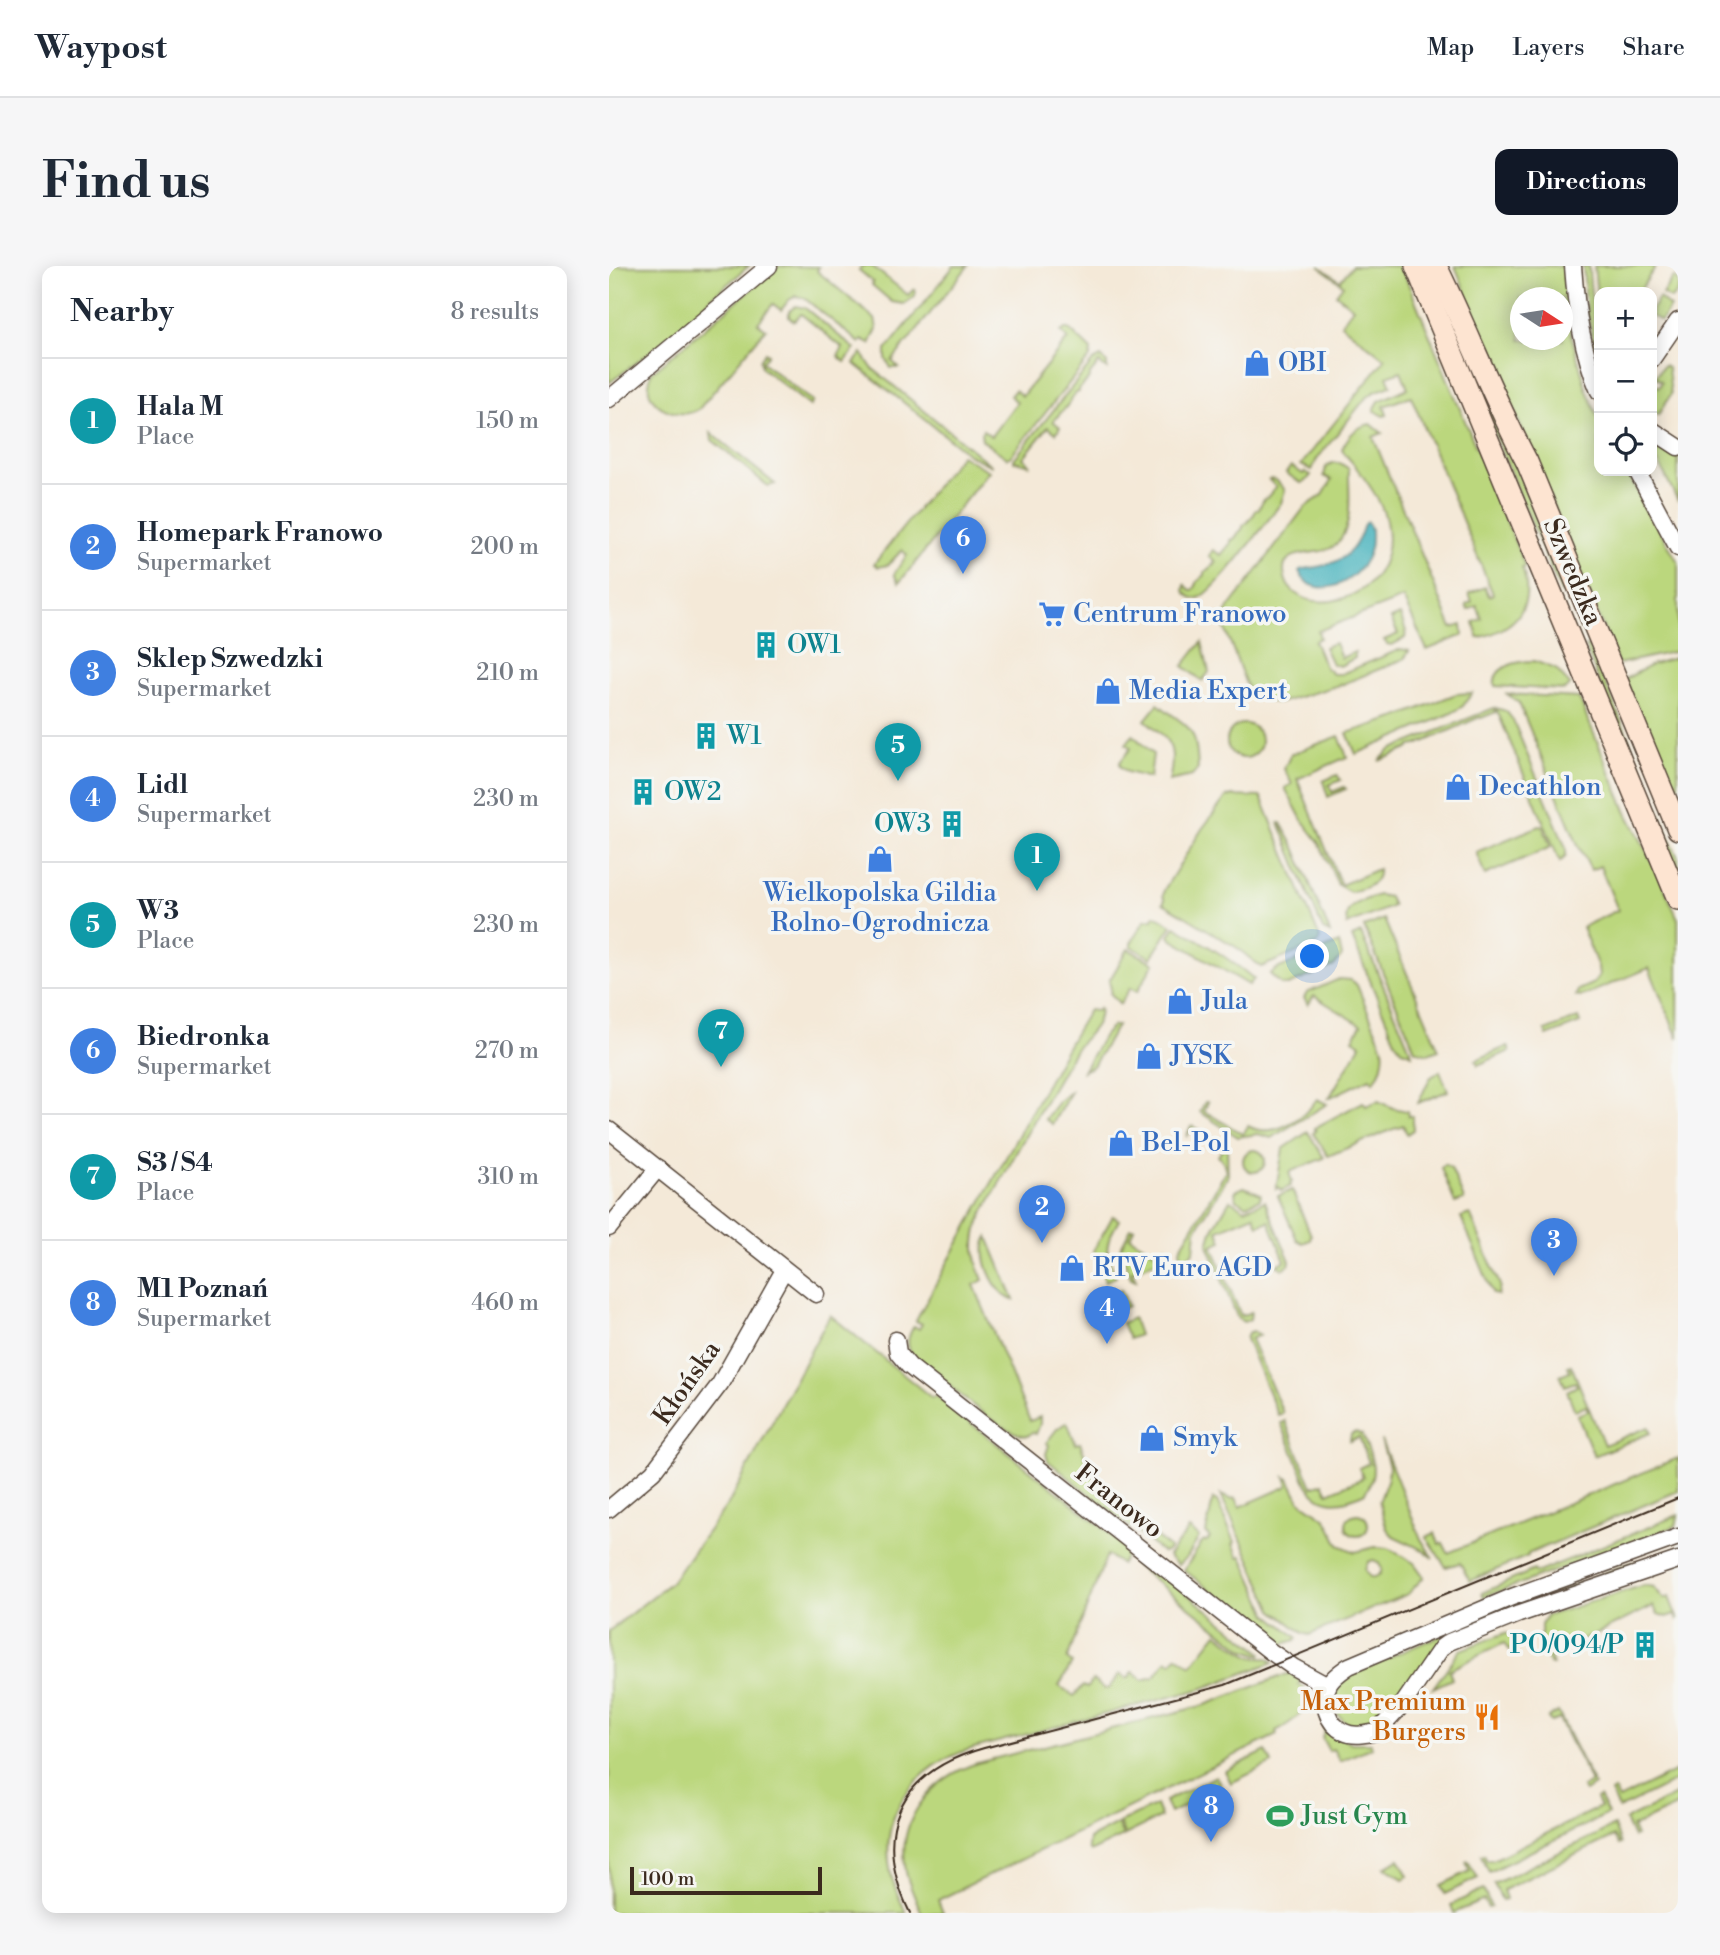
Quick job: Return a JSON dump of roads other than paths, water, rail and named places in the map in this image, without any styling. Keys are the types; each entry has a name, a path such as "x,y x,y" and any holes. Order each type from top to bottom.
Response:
{"street":[{"path":"609,399 769,266"},
{"name":"Szwedzka","path":"1416,266 1678,899"},
{"path":"1436,266 1468,331"},
{"path":"1451,266 1468,331"},
{"path":"1573,266 1578,317 1594,377"},
{"path":"1657,352 1678,321"},
{"name":"Szwedzka","path":"1468,331 1502,414 1527,462 1678,829"},
{"path":"1657,433 1678,447"},
{"path":"1640,476 1678,548"},
{"path":"609,1130 816,1294"},
{"path":"609,1228 657,1168"},
{"name":"Kłońska","path":"609,1509 653,1472 720,1384 784,1270"},
{"name":"Franowo","path":"896,1340 898,1353 909,1366 1269,1650 1328,1686"},
{"path":"1678,1537 1512,1597 1349,1666 1328,1686 1325,1711 1332,1724 1345,1732 1357,1735 1377,1732 1403,1704 1442,1647 1449,1642 1519,1614 1678,1560"}],"water":[{"path":"1367,522 1371,531 1369,553 1353,576 1329,587 1317,587 1306,582 1299,571 1342,558 1355,545"}],"tram line":[{"path":"910,1913 898,1884 893,1857 893,1832 900,1810 912,1790 930,1773 954,1759 984,1748 1225,1685 1678,1498"}],"place":[{"name":"OBI","path":"1257,363"},
{"name":"Biedronka","path":"963,574"},
{"name":"Centrum Franowo","path":"1052,614"},
{"name":"OW1","path":"766,645"},
{"name":"Media Expert","path":"1108,691"},
{"name":"W1","path":"706,736"},
{"name":"W3","path":"898,781"},
{"name":"Decathlon","path":"1458,787"},
{"name":"OW2","path":"643,792"},
{"name":"OW3","path":"952,824"},
{"name":"Wielkopolska Gildia Rolno-Ogrodnicza","path":"880,859"},
{"name":"Hala M","path":"1037,891"},
{"name":"Jula","path":"1180,1001"},
{"name":"JYSK","path":"1149,1056"},
{"name":"S3 / S4","path":"721,1067"},
{"name":"Bel-Pol","path":"1121,1143"},
{"name":"Homepark Franowo","path":"1042,1243"},
{"name":"RTV Euro AGD","path":"1072,1268"},
{"name":"Sklep Szwedzki","path":"1554,1276"},
{"name":"Lidl","path":"1107,1344"},
{"name":"Smyk","path":"1152,1438"},
{"name":"PO/094/P","path":"1645,1645"},
{"name":"Max Premium Burgers","path":"1487,1717"},
{"name":"Just Gym","path":"1280,1816"},
{"name":"M1 Poznań","path":"1211,1842"}]}
